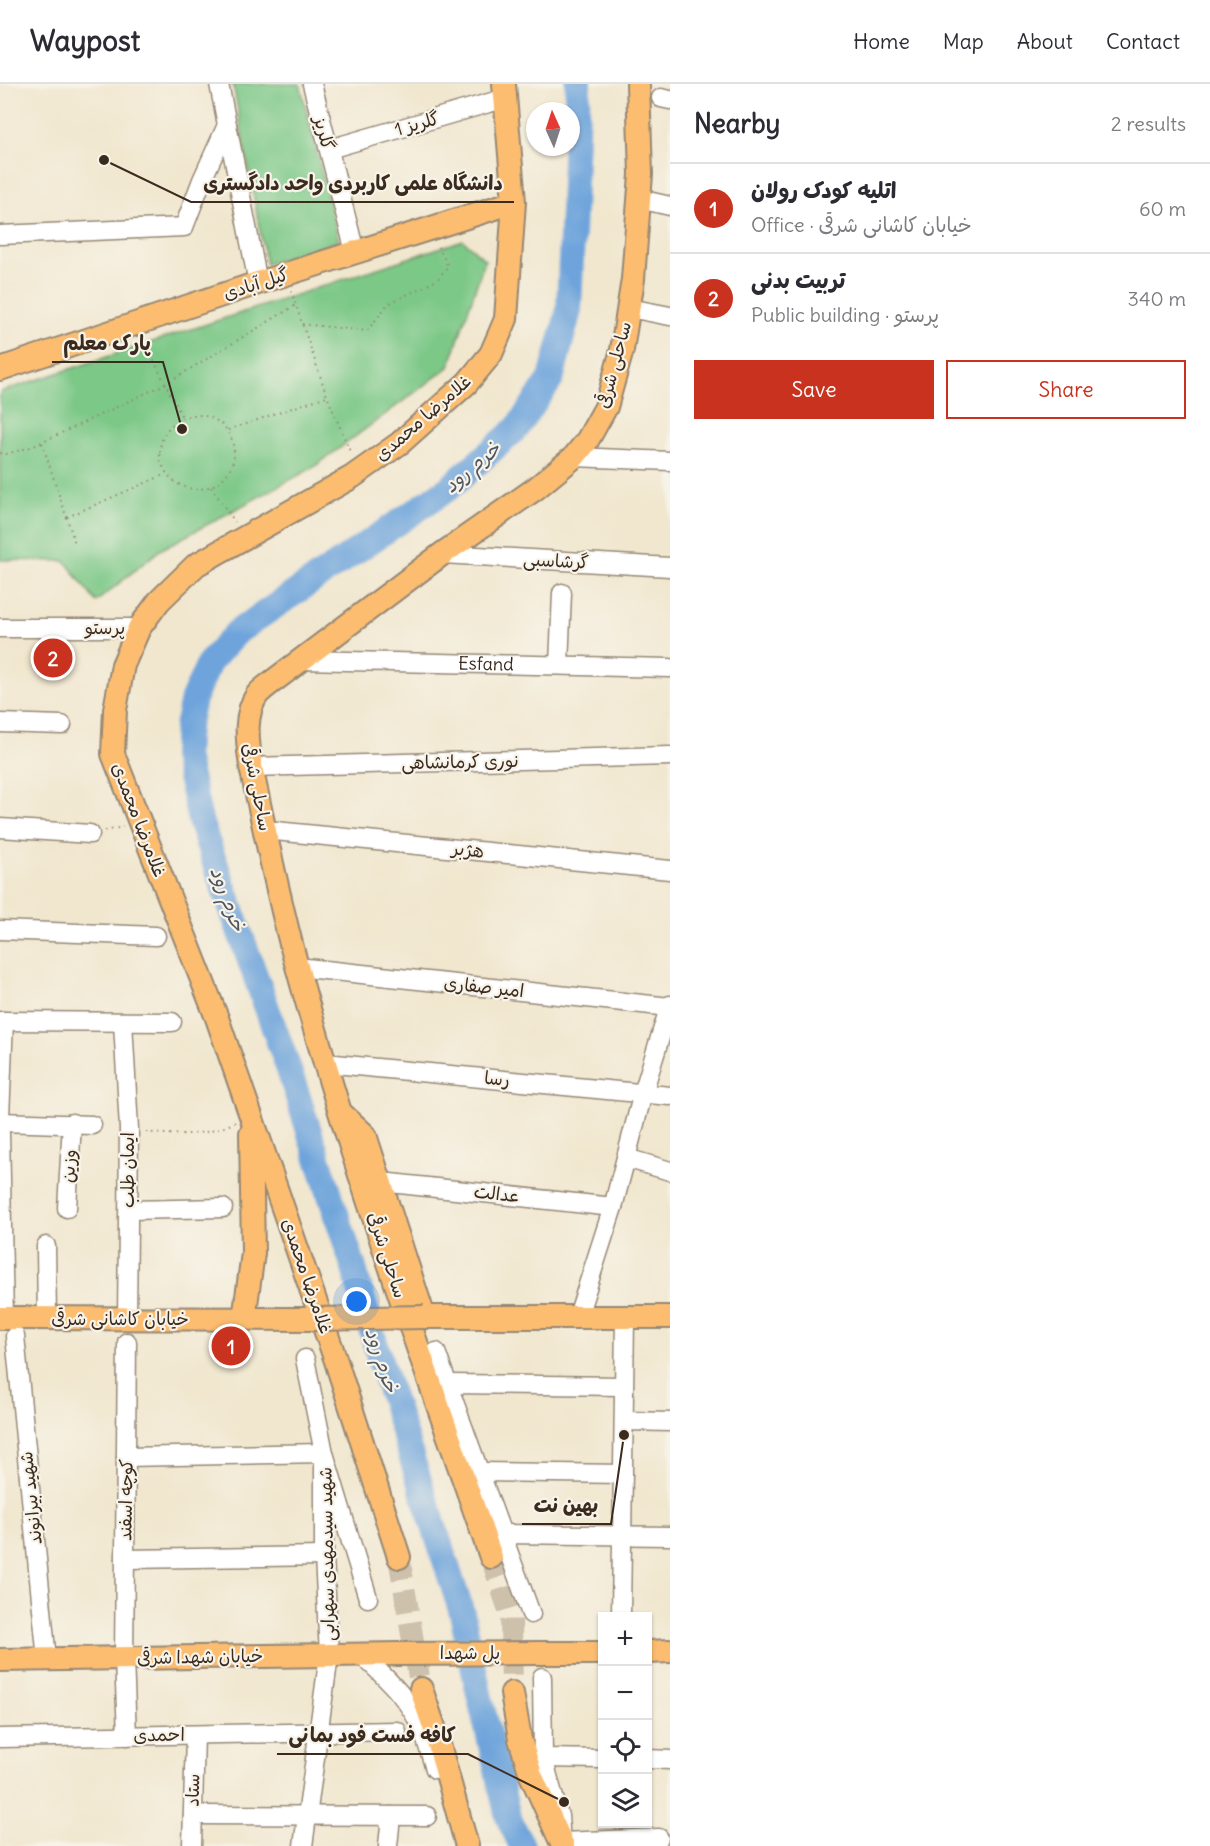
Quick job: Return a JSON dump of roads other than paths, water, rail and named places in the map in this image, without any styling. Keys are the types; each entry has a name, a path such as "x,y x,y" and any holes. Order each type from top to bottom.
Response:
{"main road":[{"name":"ساحلی شرقی","path":"491,1557 429,1381 340,1113 297,968 251,767 247,736 249,713 258,694 272,682 442,554 535,489 574,457 587,441 606,407 622,350 633,279 641,174 638,84"},
{"name":"غلامرضا محمدی","path":"399,1557 335,1358 217,1018 113,754 115,710 123,665 139,628 159,601 196,565 359,472 400,443 459,391 491,354 506,319 514,202 505,91"},
{"name":"گیل آبادی","path":"0,369 285,274 514,202"},
{"path":"340,1113 365,1135 424,1317 670,1317"},
{"path":"244,1319 253,1253 250,1114"},
{"name":"خیابان کاشانی شرقی","path":"6,1324 47,1318 424,1317"},
{"path":"652,1652 670,1651"},
{"name":"پل شهدا","path":"399,1654 598,1653"},
{"name":"خیابان شهدا شرقی","path":"0,1660 399,1654"},
{"path":"421,1689 435,1730 466,1846"},
{"path":"512,1693 520,1739 531,1776 562,1844"}],"street":[{"path":"219,84 258,283"},
{"name":"گلریز","path":"312,84 356,252"},
{"name":"گلریز 1","path":"329,150 505,91"},
{"path":"0,235 184,227 227,125"},
{"path":"639,199 670,206"},
{"path":"628,308 670,316"},
{"path":"574,457 670,461"},
{"name":"گرشاسبی","path":"442,554 670,567"},
{"path":"559,665 562,593"},
{"name":"پرستو","path":"0,628 139,628"},
{"name":"Esfand","path":"302,660 670,668"},
{"path":"0,723 62,725"},
{"name":"نوری کرمانشاهی","path":"251,767 670,756"},
{"path":"0,828 90,834"},
{"name":"هژبر","path":"265,831 670,870"},
{"path":"0,930 156,936"},
{"name":"امیر صفاری","path":"297,968 670,1007"},
{"path":"578,1316 613,1207 643,1093 670,1007"},
{"path":"0,1117 2,1021 172,1022"},
{"name":"ایمان طلب","path":"123,1022 129,1130 128,1319"},
{"name":"رسا","path":"325,1063 670,1096"},
{"path":"0,1122 92,1125"},
{"name":"وزین","path":"67,1208 72,1124"},
{"name":"شهید بیرانوند","path":"0,1132 6,1324 47,1660"},
{"path":"626,1158 670,1171"},
{"name":"عدالت","path":"381,1182 613,1207"},
{"path":"129,1210 223,1208"},
{"path":"46,1246 47,1318"},
{"path":"621,1612 625,1318"},
{"name":"کوچه اسفند","path":"127,1342 124,1658 127,1736"},
{"path":"436,1352 531,1614"},
{"path":"305,1359 324,1453 368,1598"},
{"path":"447,1384 624,1386"},
{"path":"624,1421 670,1422"},
{"path":"126,1457 324,1453"},
{"name":"شهید سیدمهدی سهرابی","path":"303,1846 329,1655 324,1556 324,1453"},
{"path":"480,1472 623,1474"},
{"path":"502,1534 670,1536"},
{"path":"125,1559 324,1556"},
{"path":"361,1654 396,1689 410,1707 423,1731 459,1846"},
{"path":"542,1677 543,1758 559,1816 562,1844 659,1838"},
{"name":"احمدی","path":"0,1738 398,1731"},
{"name":"ستاد","path":"192,1846 195,1735"},
{"path":"543,1758 598,1759"},
{"path":"652,1759 670,1760"},
{"path":"193,1815 427,1816"},
{"path":"388,1846 391,1816"}],"waterway":[{"name":"خرم رود","path":"522,1846 508,1817 462,1613 380,1360 353,1265 288,1067 201,824 185,756 187,727 193,699 209,663 237,632 449,488 517,428 551,379 569,310 578,84"}],"tunnel":[{"path":"399,1557 421,1689"},
{"path":"491,1557 511,1616 512,1693"}],"place":[{"name":"دانشگاه علمی کاربردی واحد دادگستری","path":"104,160"},
{"name":"پارک معلم","path":"182,429"},
{"name":"تربیت بدنی","path":"53,658"},
{"name":"اتلیه کودک رولان","path":"231,1346"},
{"name":"بهین نت","path":"624,1435"},
{"name":"کافه فست فود بمانی","path":"564,1802"}]}
